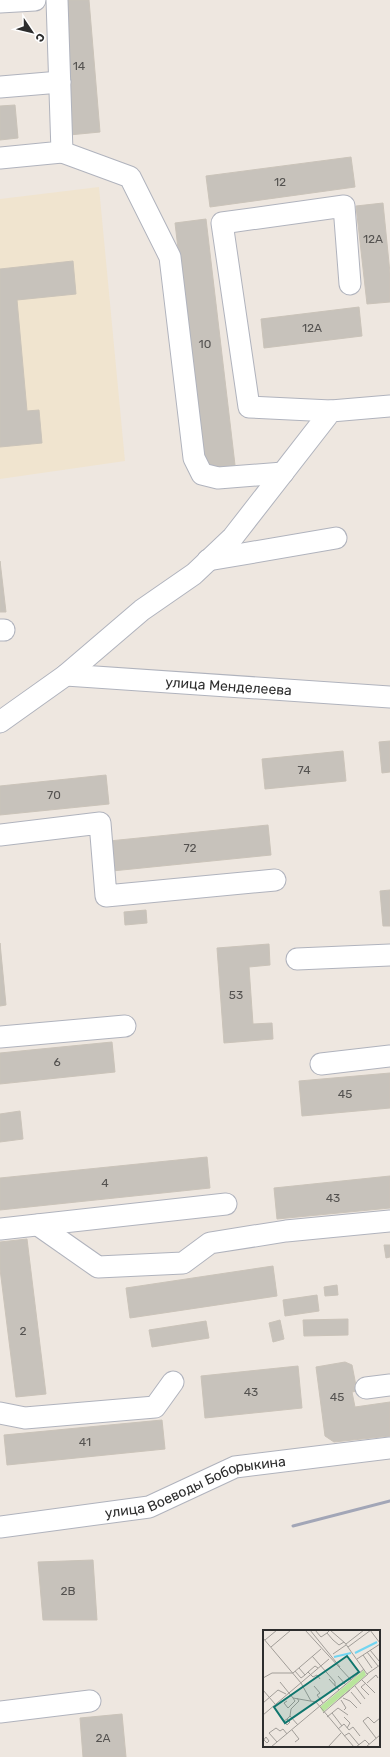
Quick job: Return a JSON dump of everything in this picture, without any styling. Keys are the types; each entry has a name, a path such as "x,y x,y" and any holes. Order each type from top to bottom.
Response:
{"street":[{"path":"0,2 35,0"},
{"path":"57,0 62,152"},
{"path":"0,86 60,82"},
{"path":"0,158 62,152 130,177 170,257 194,458 202,474 218,478 283,473"},
{"path":"350,284 344,206 222,223 249,407 331,411 390,406"},
{"path":"0,722 66,675 142,610 194,574 233,537 331,411"},
{"path":"208,560 336,538"},
{"name":"улица Менделеева","path":"66,675 390,697"},
{"path":"0,835 100,823 106,896 275,880"},
{"path":"297,959 390,955"},
{"path":"0,1037 125,1026"},
{"path":"321,1064 390,1056"},
{"path":"0,1229 226,1204"},
{"path":"38,1225 98,1267 184,1263 210,1243 286,1231 390,1221"},
{"path":"0,1413 25,1418 155,1406 173,1382"},
{"path":"366,1388 390,1385"},
{"name":"улица Воеводы Боборыкина","path":"0,1527 149,1507 235,1467 390,1448"},
{"path":"0,1712 90,1701"}],"shaded area":[{"path":"99,187 125,461 0,479 0,199"}],"building":[{"path":"58,0 89,0 100,132 69,135"},
{"path":"15,105 18,138 0,140 0,106"},
{"path":"351,157 355,187 210,207 206,176"},
{"path":"383,203 390,273 390,302 367,304 356,206"},
{"path":"206,219 235,465 204,469 175,223"},
{"path":"73,261 76,294 17,300 27,411 39,410 42,443 0,447 0,269"},
{"path":"359,307 362,336 264,348 261,319"},
{"path":"0,561 6,612 0,612"},
{"path":"390,741 390,772 382,773 379,742"},
{"path":"343,751 346,781 265,789 262,759"},
{"path":"106,775 109,804 0,815 0,786"},
{"path":"268,825 271,855 112,871 109,841"},
{"path":"390,890 390,926 383,926 380,891"},
{"path":"146,910 147,923 125,925 124,912"},
{"path":"0,943 6,1005 0,1006"},
{"path":"269,944 270,965 249,967 253,1024 272,1023 273,1039 224,1043 217,948"},
{"path":"112,1042 115,1072 0,1084 0,1053"},
{"path":"390,1073 390,1108 302,1116 299,1081"},
{"path":"20,1111 23,1139 0,1142 0,1114"},
{"path":"207,1157 210,1188 0,1210 0,1178"},
{"path":"390,1176 390,1208 277,1219 274,1188"},
{"path":"27,1239 46,1394 16,1397 0,1269 0,1242"},
{"path":"384,1245 390,1245 390,1257 386,1258"},
{"path":"273,1266 277,1296 130,1318 126,1288"},
{"path":"337,1285 338,1295 325,1296 324,1287"},
{"path":"317,1295 319,1311 285,1316 283,1300"},
{"path":"348,1319 348,1335 304,1336 303,1320"},
{"path":"280,1320 284,1339 273,1342 269,1323"},
{"path":"206,1321 209,1338 152,1347 149,1330"},
{"path":"345,1362 352,1365 357,1391 352,1392 355,1407 390,1402 390,1436 334,1442 325,1436 316,1367"},
{"path":"298,1366 302,1408 205,1418 201,1376"},
{"path":"162,1420 165,1449 7,1465 4,1435"},
{"path":"93,1560 97,1620 43,1620 38,1562"},
{"path":"122,1714 126,1757 83,1757 80,1718"}],"railway":[{"path":"293,1526 390,1501"}]}
